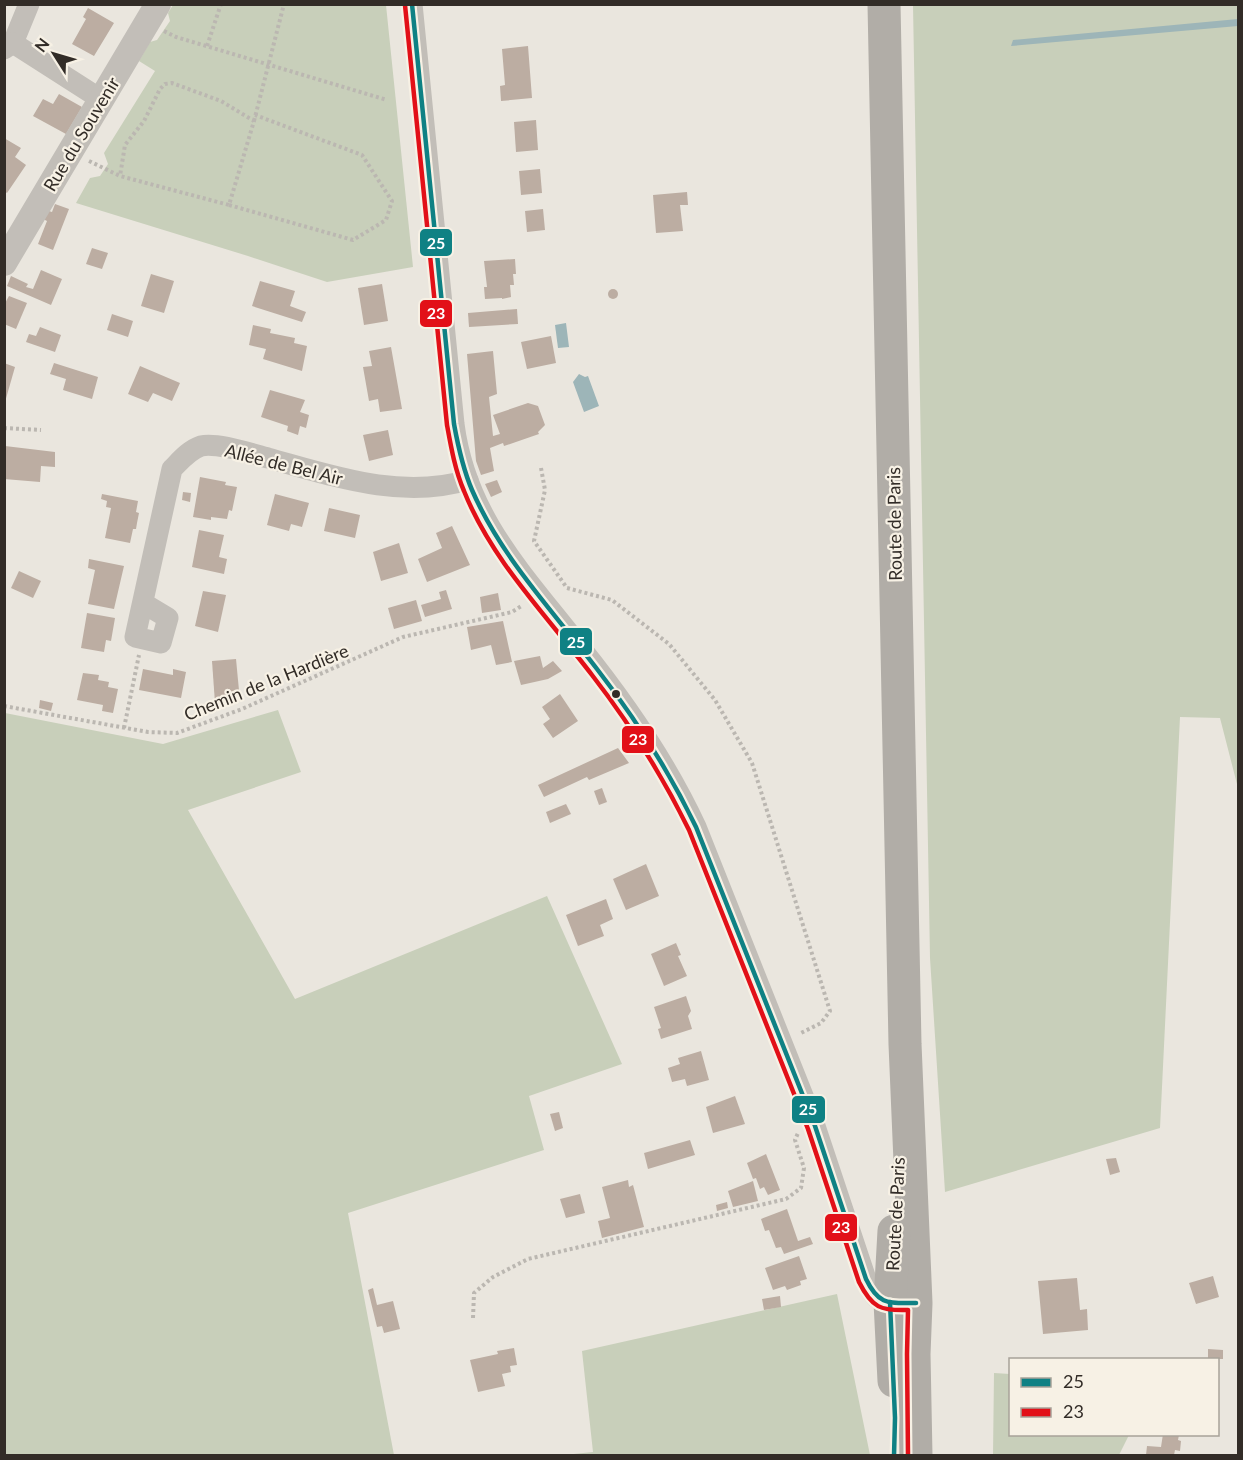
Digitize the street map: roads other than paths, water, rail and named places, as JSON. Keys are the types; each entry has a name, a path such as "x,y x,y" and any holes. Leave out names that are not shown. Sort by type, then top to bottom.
{"main road":[{"name":"Route de Paris","path":"884,4 905,1044 903,1303 894,1455"},
{"name":"Route de Paris","path":"903,1303 914,1354 916,1455"}],"street":[{"path":"29,4 9,46 102,100"},
{"name":"Rue du Souvenir","path":"4,263 159,4"},
{"path":"412,4 454,424 458,451 468,480 483,516 513,564 603,676 660,758 679,790 696,827 815,1126 866,1279 873,1294 882,1302 903,1303"},
{"name":"Allée de Bel Air","path":"142,639 135,637 172,469 185,455 201,446 228,447 361,483 405,487 468,480"}],"water":[{"path":"1238,19 1238,26 1011,46 1013,40"},
{"path":"566,323 569,347 558,348 555,325"},
{"path":"579,374 588,376 599,406 584,412 573,382"}]}
